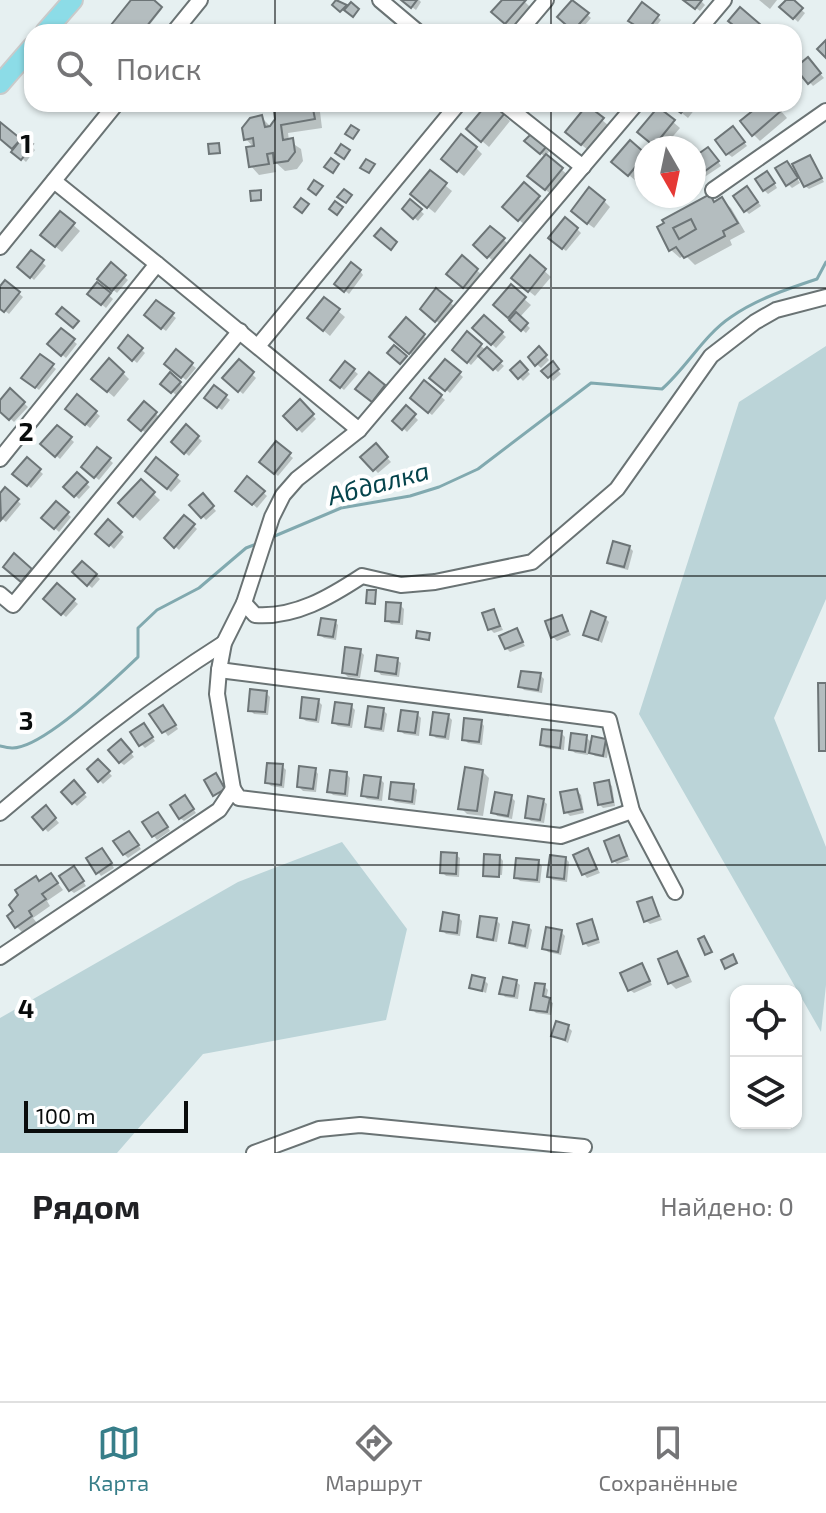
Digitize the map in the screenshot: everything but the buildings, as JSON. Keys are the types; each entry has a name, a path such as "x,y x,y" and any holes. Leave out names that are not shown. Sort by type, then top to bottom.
{"main road":[{"path":"52,24 73,0"},
{"path":"0,84 24,56"}],"street":[{"path":"180,24 200,0"},
{"path":"380,0 408,24"},
{"path":"526,24 546,0"},
{"path":"704,24 724,0"},
{"path":"713,190 826,111"},
{"path":"0,247 110,112"},
{"path":"258,346 451,112"},
{"path":"514,112 583,167"},
{"path":"629,112 359,430 297,479 283,495 272,517 244,603 224,643 217,694 233,789 239,798 561,836 632,811"},
{"path":"54,181 359,430"},
{"path":"0,459 157,264"},
{"path":"244,603 255,615 272,616 322,601 362,576 401,585 532,562 617,489 711,356 776,310 826,297"},
{"path":"0,594 13,605 240,331"},
{"path":"0,813 101,728 224,643"},
{"path":"219,670 609,720 632,811 675,892"},
{"path":"0,957 219,810 233,789"},
{"path":"254,1153 319,1129 360,1125 584,1147"}],"shaded area":[{"path":"826,346 826,599 774,718 826,847 826,985 821,1032 802,999 802,985 794,985 639,714 739,402"},
{"path":"342,842 407,929 386,1020 203,1054 117,1153 0,1153 0,1018 238,882"}],"waterway":[{"name":"Абдалка","path":"270,538 341,508 410,496 478,469 591,383 662,389 721,324 762,300 817,279 826,262"},
{"name":"Абдалка","path":"0,746 12,748 25,745 78,711 138,657 138,628 157,610 199,588 246,548 259,543"}]}
